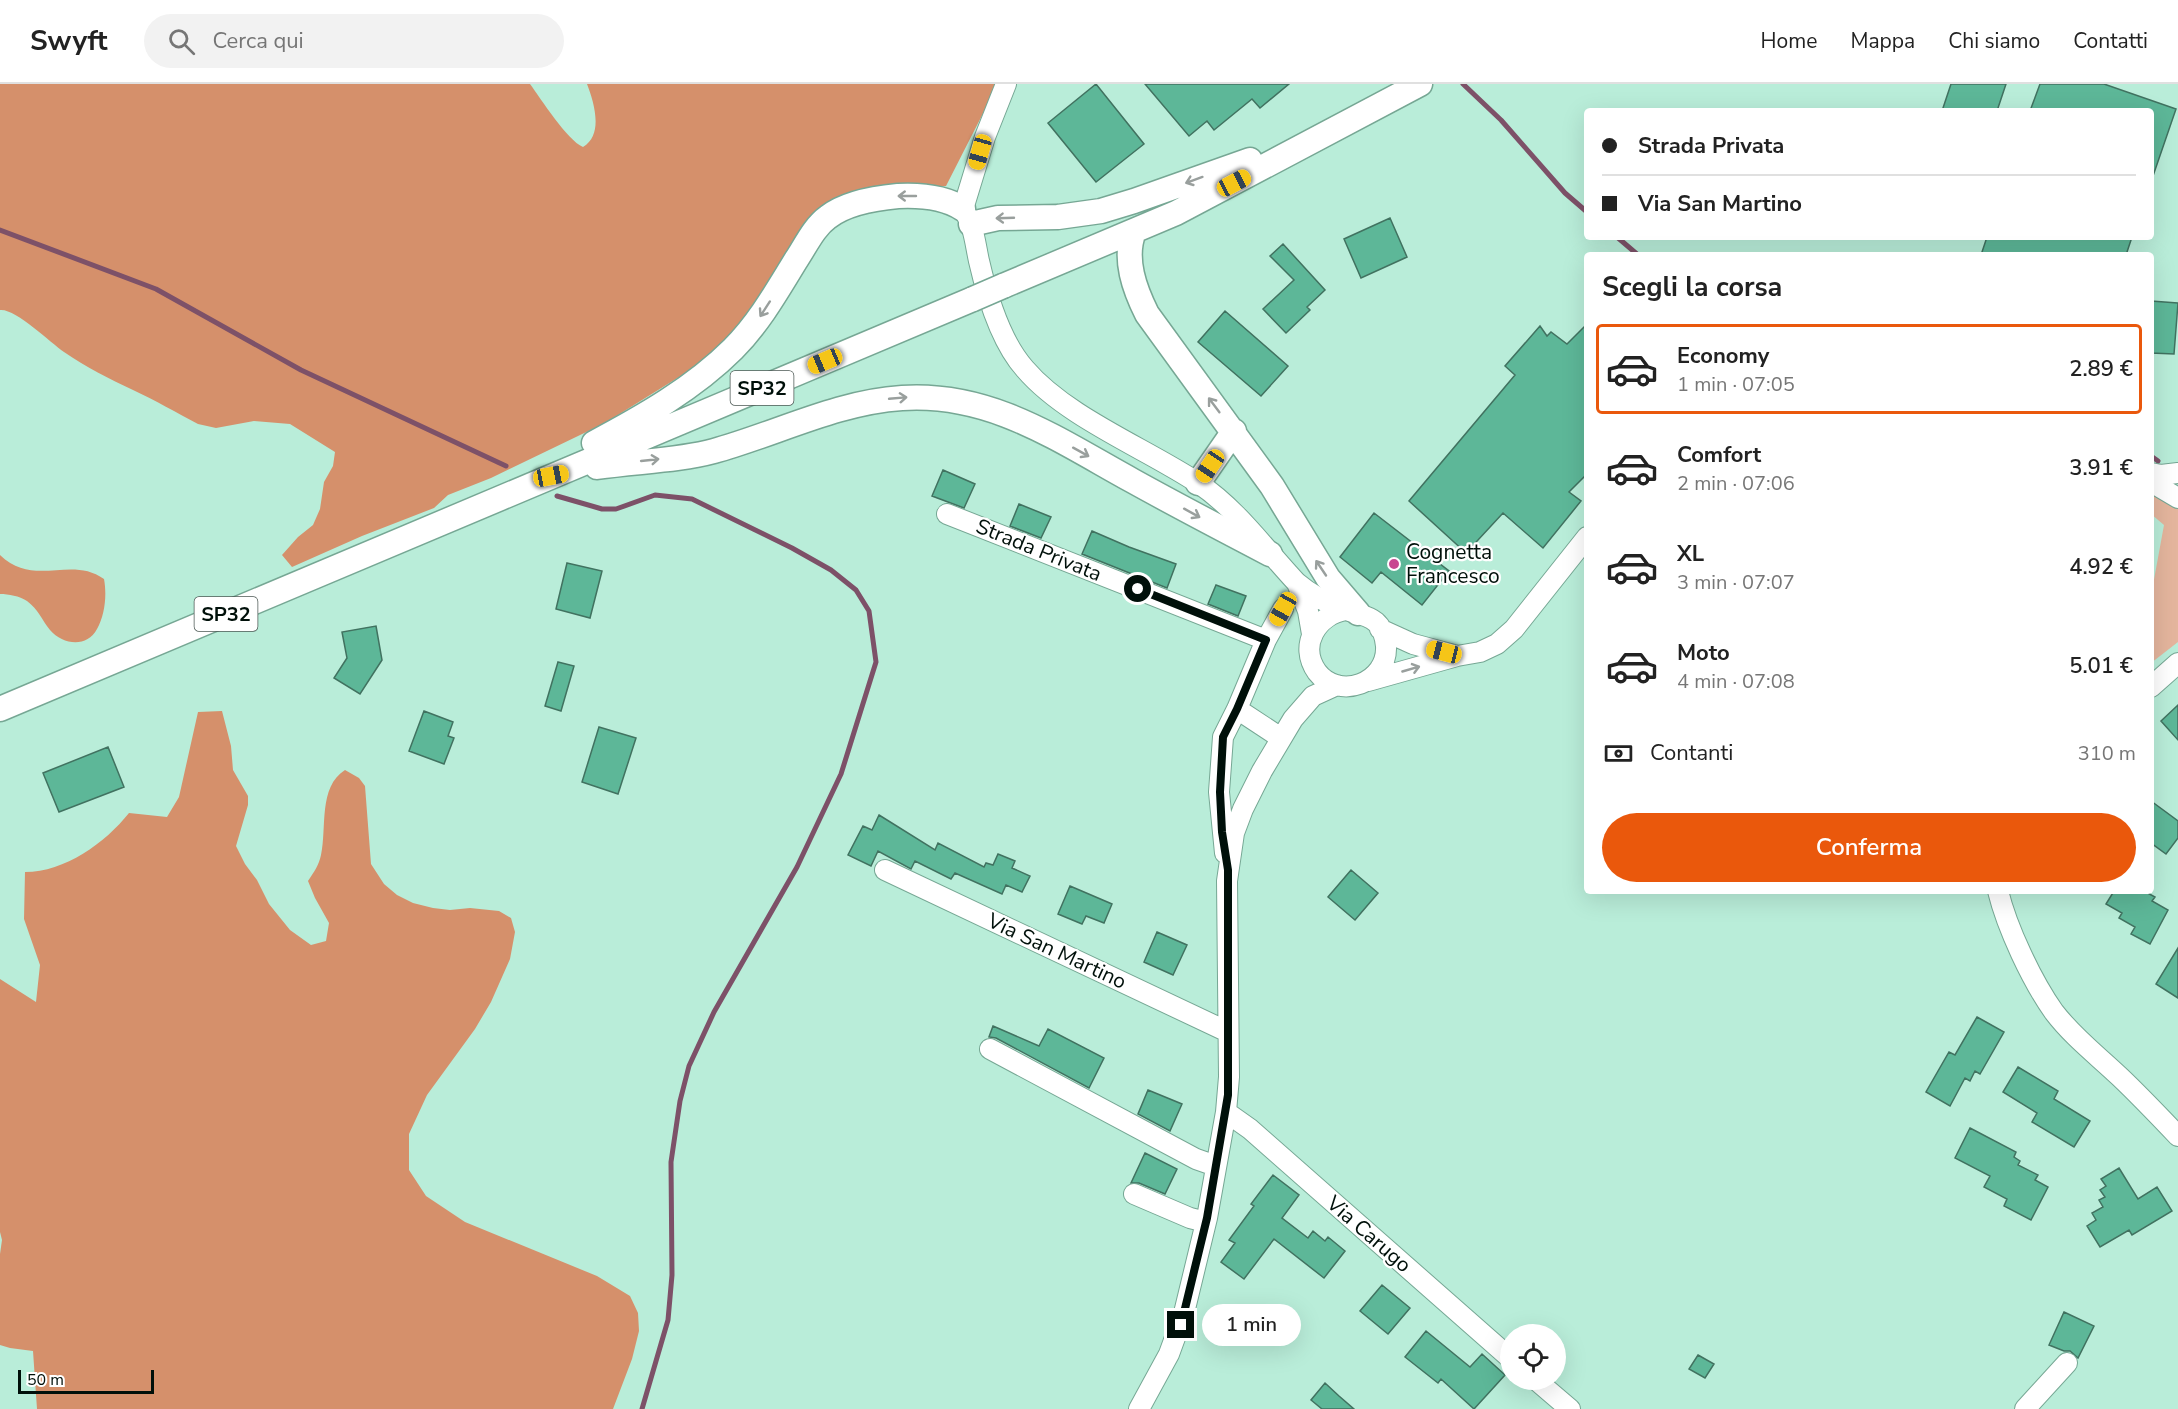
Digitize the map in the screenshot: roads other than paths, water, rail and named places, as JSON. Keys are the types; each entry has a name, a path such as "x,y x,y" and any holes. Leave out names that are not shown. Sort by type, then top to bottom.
{"main road":[{"path":"452,518 456,508 465,500 562,459 611,434 661,405 714,367 756,323 816,230 836,212 857,204 904,196 942,200 955,204 967,217 1069,217 1126,204 1245,162 1412,89"},
{"name":"SP32","path":"0,710 1176,213 1412,89"},
{"path":"1134,231 1130,247 1131,270 1134,285 1143,306 1162,336 1234,431 1278,495 1328,578 1352,611"},
{"path":"551,476 627,462 704,453 879,400 911,397 955,400 987,407 1034,427 1270,554"},
{"path":"1198,483 1234,431"}],"street":[{"path":"1006,84 984,137 967,217 982,273 1011,350 1032,377 1064,403 1198,483 1237,515 1297,583 1318,598 1372,619 1380,629 1386,645 1384,659 1375,675 1366,682"},
{"path":"2154,474 2178,475 2176,483 2178,493"},
{"path":"2154,484 2178,498"},
{"name":"Strada Privata","path":"947,514 1266,640"},
{"path":"1297,583 1308,611 1312,634 1309,651 1312,661 1321,676 1337,685 1354,686 1457,656 1480,652 1497,644 1514,629 1584,541"},
{"path":"1139,1409 1169,1354 1181,1325 1206,1222 1226,1112 1229,1086 1228,870 1222,832 1220,792 1223,737 1266,640 1283,609"},
{"path":"1312,634 1327,616 1352,611"},
{"path":"1380,629 1413,644 1457,656"},
{"path":"1303,707 1309,687 1312,661"},
{"path":"2154,684 2178,663"},
{"path":"1228,870 1234,833 1243,808 1281,738 1303,707 1318,693 1337,685"},
{"path":"1237,709 1281,738"},
{"name":"Via San Martino","path":"885,870 1228,1032"},
{"path":"1999,894 2015,938 2054,1011 2070,1030 2178,1136"},
{"path":"990,1049 1196,1159 1216,1166"},
{"name":"Via Carugo","path":"1226,1112 1250,1129 1500,1349"},
{"path":"1134,1194 1190,1218 1206,1222"},
{"path":"2025,1409 2067,1363"},
{"path":"1548,1390 1570,1409"}],"waterway":[{"path":"1463,84 1501,120 1565,193 1584,209"},
{"path":"0,230 156,289 301,370 506,466"},
{"path":"1620,240 1634,252"},
{"path":"2154,458 2158,461"},
{"path":"557,496 602,509 616,509 655,495 692,499 792,548 831,570 856,590 869,611 876,662 841,774 797,867 714,1012 689,1066 680,1101 671,1162 672,1275 668,1320 642,1409"}],"place":[{"name":"Cognetta Francesco","path":"1394,564"}]}
